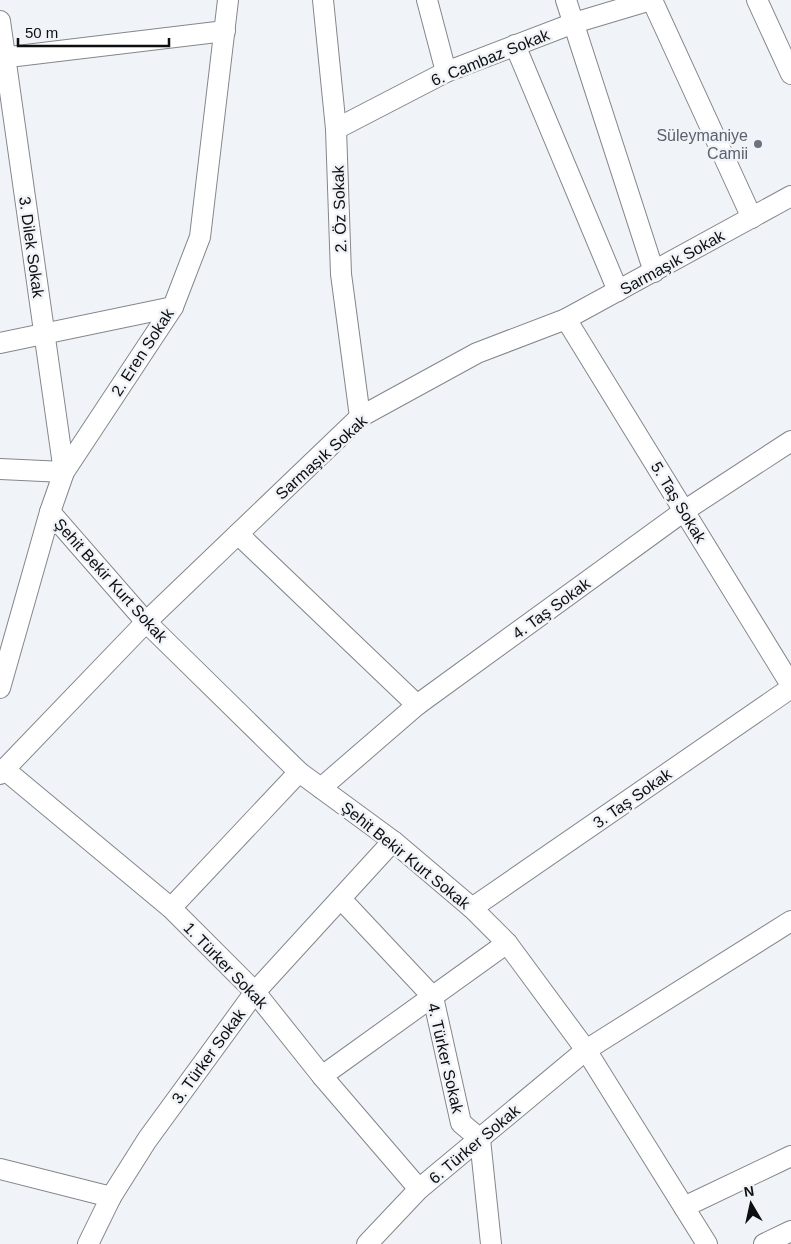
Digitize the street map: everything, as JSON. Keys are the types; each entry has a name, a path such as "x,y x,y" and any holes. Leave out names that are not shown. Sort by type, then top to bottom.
{"street":[{"name":"2. Eren Sokak","path":"0,688 50,512 64,472 173,307 200,237 228,0"},
{"name":"2. Öz Sokak","path":"323,0 336,129 341,274 360,417"},
{"path":"427,0 446,72"},
{"path":"566,0 654,272"},
{"path":"651,0 752,218"},
{"name":"6. Cambaz Sokak","path":"336,129 446,72 574,23 651,0"},
{"path":"757,0 791,74"},
{"name":"3. Dilek Sokak","path":"0,21 3,58 64,472"},
{"path":"3,58 225,31"},
{"path":"515,45 618,291"},
{"name":"Sarmaşık Sokak","path":"2,771 146,622 360,417 477,353 566,319 791,196"},
{"path":"0,342 173,307"},
{"name":"5. Taş Sokak","path":"566,319 791,687"},
{"name":"4. Taş Sokak","path":"321,788 418,705 684,511 791,441"},
{"path":"0,469 64,472"},
{"name":"Şehit Bekir Kurt Sokak","path":"50,512 146,622 299,772 393,841 472,908 507,943 586,1050 707,1244"},
{"path":"238,534 418,705"},
{"name":"3. Taş Sokak","path":"472,908 791,687"},
{"name":"1. Türker Sokak","path":"2,771 171,908 255,992 322,1076 419,1189"},
{"path":"171,908 299,772"},
{"name":"3. Türker Sokak","path":"88,1244 111,1197 147,1140 255,992 393,841"},
{"name":"4. Türker Sokak","path":"341,898 433,997 461,1123 480,1139"},
{"name":"6. Türker Sokak","path":"366,1244 419,1189 586,1050 788,929"},
{"path":"322,1076 507,943"},
{"path":"480,1139 491,1244"},
{"path":"684,1207 791,1156"},
{"path":"0,1169 111,1197"},
{"path":"764,1244 791,1231"}],"place":[{"name":"Süleymaniye Camii","path":"758,144"}]}
